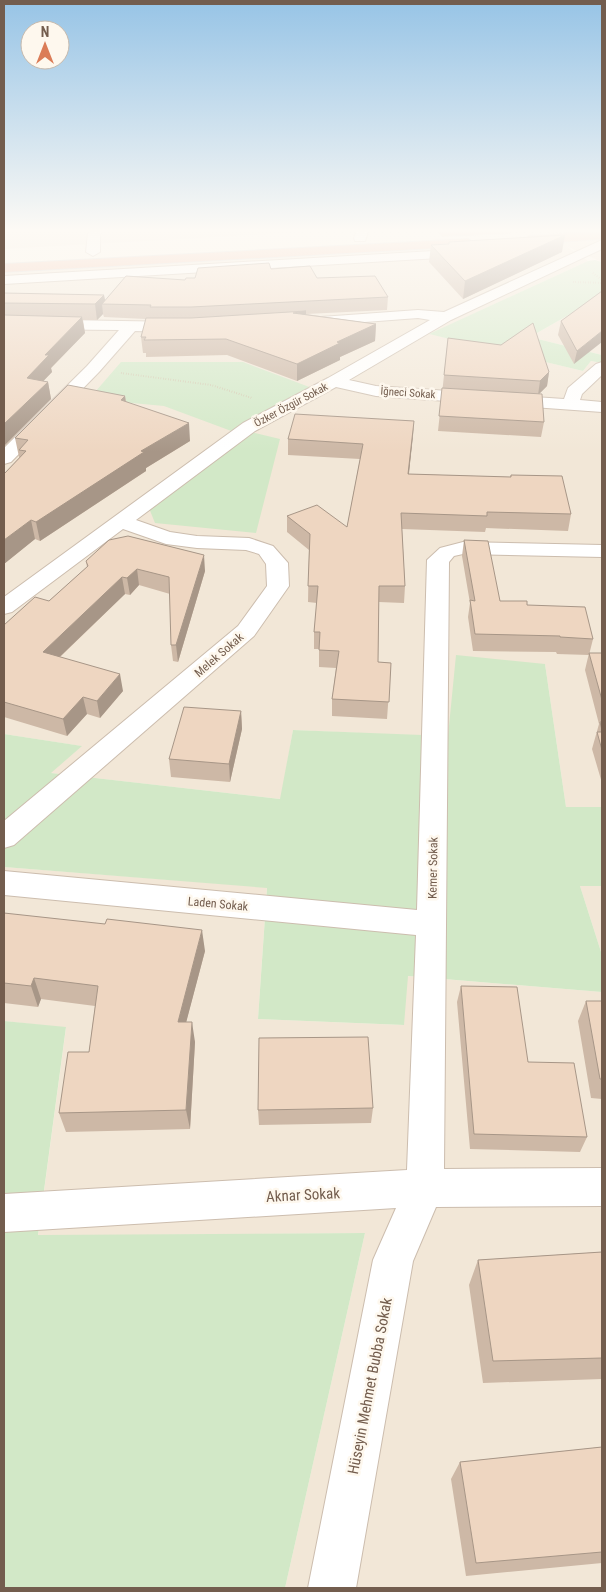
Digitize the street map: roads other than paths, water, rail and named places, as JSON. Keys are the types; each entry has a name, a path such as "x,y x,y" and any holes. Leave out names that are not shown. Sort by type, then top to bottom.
{"street":[{"name":"Özker Özgür Sokak","path":"4,607 249,427 334,382 446,317 474,303"},
{"path":"279,323 418,314 446,317"},
{"path":"4,324 129,328 192,327"},
{"path":"4,458 93,369 129,328"},
{"path":"571,404 574,392 602,367"},
{"name":"İğneci Sokak","path":"334,382 376,391 602,407"},
{"name":"Melek Sokak","path":"4,837 246,631 278,586 277,563 266,550 249,544 166,538 120,521"},
{"name":"Kemer Sokak","path":"425,1188 432,924 438,560 446,552 463,548 602,551"},
{"name":"Laden Sokak","path":"4,883 432,924"},
{"name":"Aknar Sokak","path":"4,1213 425,1188 602,1188"},
{"name":"Hüseyin Mehmet Bubba Sokak","path":"332,1588 393,1260 425,1188"}]}
